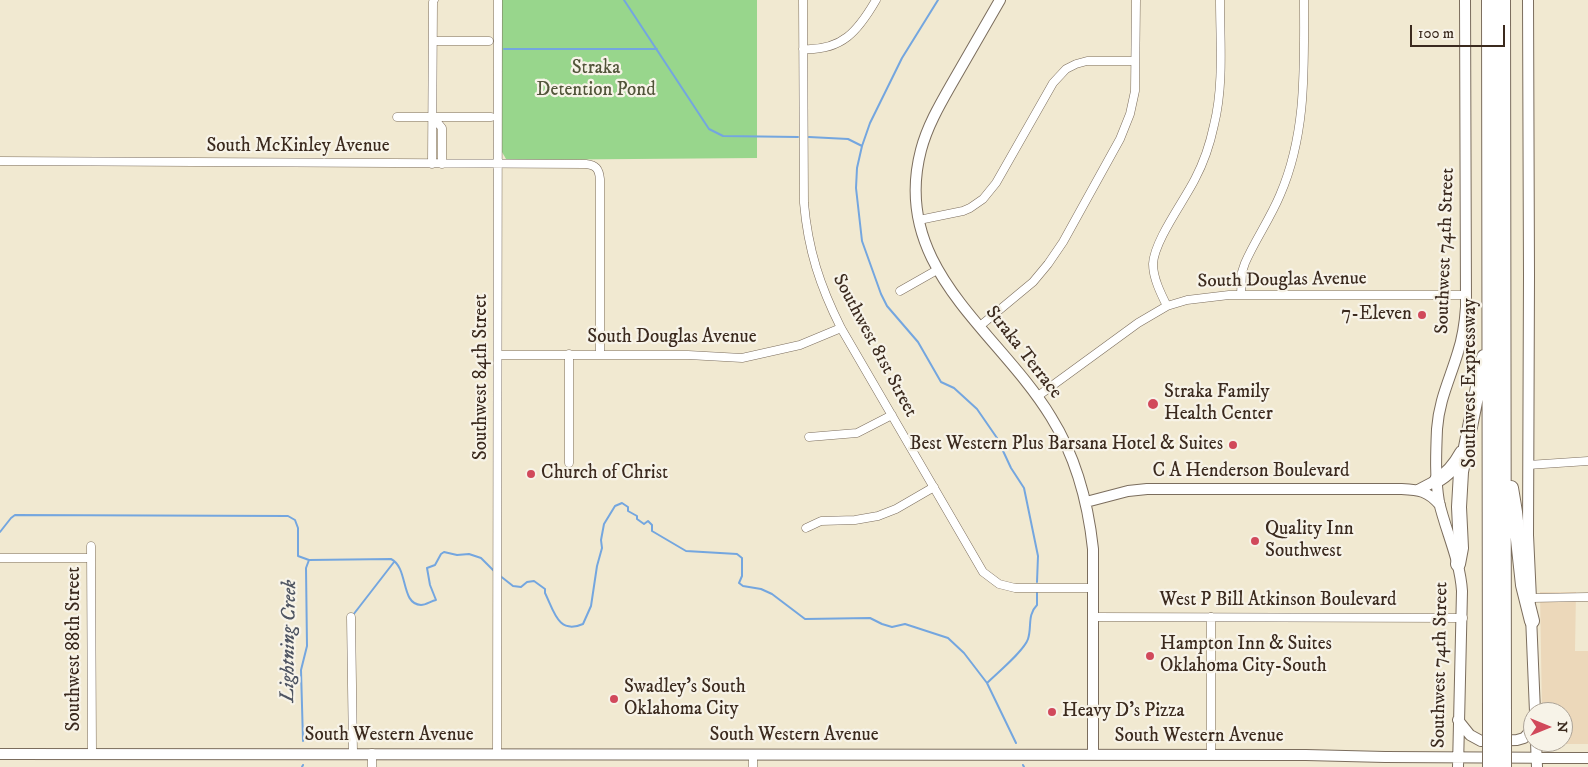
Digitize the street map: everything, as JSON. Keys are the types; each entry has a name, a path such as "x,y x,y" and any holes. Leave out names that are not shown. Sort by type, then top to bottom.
{"highway":[{"name":"Southwest Expressway","path":"1489,0 1490,767"},
{"name":"Southwest Expressway","path":"1503,0 1504,767"},
{"path":"1458,564 1461,548 1460,491 1465,448 1490,330"},
{"path":"1437,480 1455,466 1465,448"},
{"path":"1504,453 1515,512 1523,585 1532,621"}],"main road":[{"name":"Straka Terrace","path":"1000,0 934,116 925,136 919,158 916,198 919,220 926,245 937,270 953,293 1038,396 1056,424 1078,474 1086,502 1093,549 1093,754"},
{"name":"Southwest 74th Street","path":"1458,762 1462,591 1458,564 1440,505 1437,480 1437,431 1446,385 1461,342 1465,318 1466,0"},
{"path":"1528,0 1528,535 1535,702"},
{"name":"C A Henderson Boulevard","path":"1086,502 1128,491 1147,489 1418,490 1437,480"},
{"path":"1418,490 1431,495 1440,505"},
{"path":"1458,720 1470,735 1481,741 1523,738"},
{"name":"South Western Avenue","path":"0,754 1093,754 1211,755 1458,762 1537,762 1588,758"}],"street":[{"path":"432,164 434,0"},
{"name":"Southwest 84th Street","path":"497,754 498,0"},
{"name":"Southwest 81st Street","path":"803,0 803,183 806,229 817,275 829,304 841,328 983,572 992,580 1007,587 1093,588"},
{"path":"803,49 834,45 847,38 864,21 876,0"},
{"path":"980,326 1033,282 1056,253 1126,126 1135,91 1136,0"},
{"path":"1168,306 1154,275 1154,258 1158,244 1195,178 1208,149 1220,84 1220,0"},
{"path":"1241,295 1244,263 1280,195 1296,144 1304,91 1304,0"},
{"path":"432,41 489,41"},
{"path":"919,220 963,211 983,199 996,183 1053,83 1066,69 1087,61 1136,61"},
{"path":"397,117 491,117"},
{"path":"433,117 442,128 442,164"},
{"name":"South McKinley Avenue","path":"0,161 586,164 596,167 600,178 600,354"},
{"path":"900,292 937,270"},
{"name":"South Douglas Avenue","path":"1038,396 1138,323 1168,306 1199,298 1218,295 1466,295"},
{"name":"South Douglas Avenue","path":"498,354 748,357 800,345 841,328"},
{"path":"570,354 570,463"},
{"path":"809,437 857,433 892,415"},
{"path":"1528,465 1588,461"},
{"path":"806,528 821,521 855,520 878,516 896,509 934,487"},
{"name":"Southwest 88th Street","path":"91,546 92,753"},
{"path":"0,558 91,558"},
{"path":"1531,598 1588,597"},
{"name":"West P Bill Atkinson Boulevard","path":"1093,616 1462,618"},
{"path":"351,617 353,753"},
{"path":"1211,617 1211,755"},
{"path":"372,753 372,767"},
{"path":"753,754 753,767"}],"shaded area":[{"path":"1540,592 1576,592 1575,651 1588,651 1588,744 1573,744 1573,702 1542,702"}],"green space":[{"name":"Straka Detention Pond","path":"501,0 757,0 757,158 506,159 502,152"}],"waterway":[{"path":"624,0 709,129 723,136 798,137"},
{"path":"938,0 902,58 870,123 862,146 857,168 856,188 862,241 887,306 918,342 941,382 954,388 977,409 997,438 1011,468 1024,488 1038,556 1037,582"},
{"path":"504,49 657,49"},
{"path":"809,137 848,139 862,146"},
{"name":"Lightning Creek","path":"499,575 513,586 521,587 527,582 534,581 545,589 554,614 562,624 575,627 583,624 591,606 597,566 602,548 601,540 604,524 615,506 622,503 628,507 628,511 637,516 637,519 644,524 648,521 652,525 652,531 686,551 737,554 742,558 742,576 739,583 743,586 761,589 772,594 805,619 870,618 892,627 905,624 948,638 964,653 987,683 1016,743"},
{"path":"0,532 15,515 288,516 295,520 298,528 298,556 309,560 391,559 400,570 410,599 414,603 421,605 436,600 430,585 427,568 435,565 444,552 457,555 469,554 481,558 495,572"},
{"name":"Lightning Creek","path":"303,741 301,670 307,646 306,568 309,560"},
{"path":"353,615 394,562"},
{"path":"987,683 1026,644 1032,613 1037,605 1037,593"}],"place":[{"name":"7-Eleven","path":"1422,315"},
{"name":"Straka Family Health Center","path":"1153,404"},
{"name":"Best Western Plus Barsana Hotel & Suites","path":"1233,445"},
{"name":"Church of Christ","path":"531,474"},
{"name":"Quality Inn Southwest","path":"1255,541"},
{"name":"Hampton Inn & Suites Oklahoma City-South","path":"1150,656"},
{"name":"Swadley’s South Oklahoma City","path":"614,699"},
{"name":"Heavy D's Pizza","path":"1052,712"}]}
